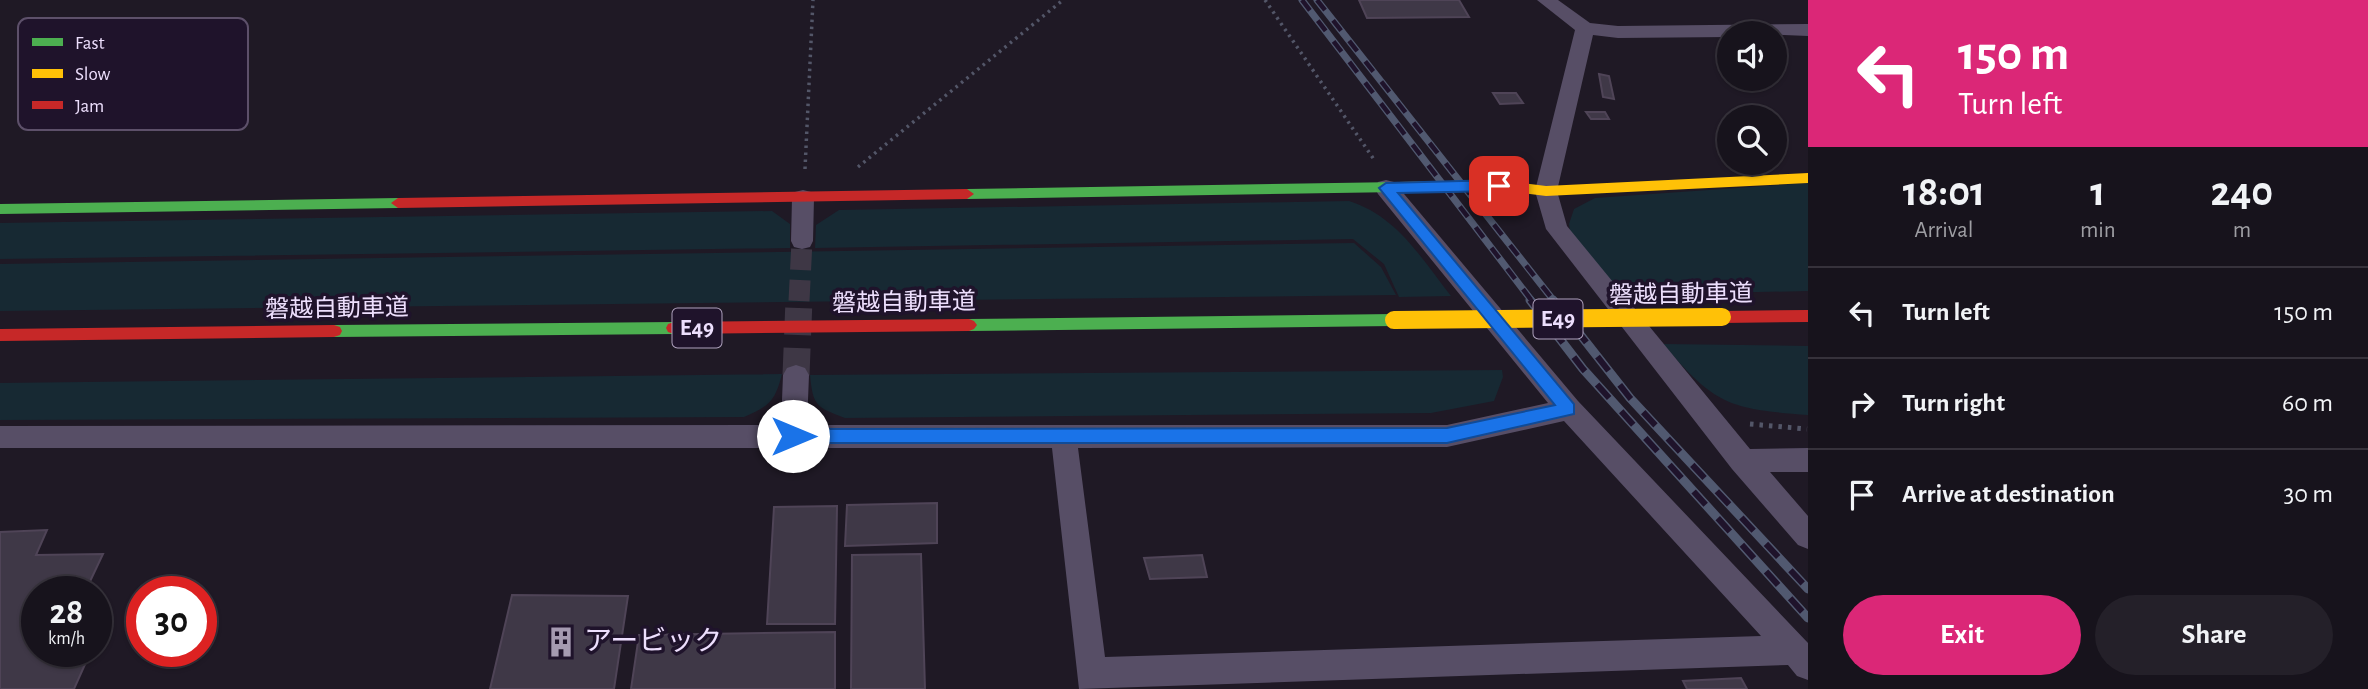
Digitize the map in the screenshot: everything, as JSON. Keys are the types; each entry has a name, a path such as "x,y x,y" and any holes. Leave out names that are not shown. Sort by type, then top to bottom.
{"main road":[{"path":"0,209 1499,186 1546,191 1808,178"},
{"name":"磐越自動車道","path":"0,335 1808,316"}],"street":[{"path":"1546,0 1585,29 1618,32 1808,30"},
{"path":"1585,29 1546,191 1557,229 1741,461 1808,536"},
{"path":"1386,188 1569,409 1801,658"},
{"path":"802,241 803,198"},
{"path":"793,436 796,375"},
{"path":"0,437 1447,436 1569,409"},
{"path":"1064,438 1093,681 1332,678 1801,658"},
{"path":"1741,461 1808,460"}],"path":[{"path":"803,198 813,0"},
{"path":"832,196 846,177 1063,0"},
{"path":"1265,0 1375,160 1386,188"},
{"path":"1708,420 1808,429"}],"shaded area":[{"path":"1808,183 1808,291 1621,295 1571,238 1569,224 1574,209 1595,198"},
{"path":"1349,201 1381,217 1407,240 1451,296 1399,297 1384,264 1353,239 815,248 816,225 839,210"},
{"path":"772,211 790,224 790,248 0,259 0,223"},
{"path":"1354,243 1381,267 1396,295 0,311 0,264"},
{"path":"1663,344 1808,346 1808,415 1759,410 1725,400 1696,380"},
{"path":"1502,370 1503,377 1494,401 1431,413 845,418 818,404 810,375"},
{"path":"782,374 777,391 770,402 744,417 0,420 0,383"}],"building":[{"path":"1359,0 1459,0 1469,17 1367,18"},
{"path":"1599,74 1609,76 1614,99 1603,97"},
{"path":"1493,93 1516,93 1523,103 1500,104"},
{"path":"1586,112 1605,112 1609,119 1591,119"},
{"path":"937,503 937,543 845,546 847,505"},
{"path":"837,506 835,624 767,624 774,507"},
{"path":"47,530 36,555 103,554 93,576 21,576 21,667 84,667 74,689 0,689 0,532"},
{"path":"921,554 925,689 851,689 852,555"},
{"path":"1202,555 1207,577 1150,579 1144,558"},
{"name":"アービック","path":"512,595 628,596 614,689 490,689"},
{"path":"835,632 835,689 631,689 639,635"},
{"path":"1741,678 1747,689 1687,689 1683,681"}],"tunnel":[{"path":"799,301 802,241"},
{"path":"796,375 799,300"}],"railway":[{"path":"1302,0 1532,301"},
{"path":"1317,0 1554,301"},
{"path":"1530,300 1583,369 1808,618"},
{"path":"1553,300 1630,398 1808,589"}],"traffic: fast":[{"path":"967,194 1399,187"},
{"path":"0,209 398,203"},
{"path":"969,325 1394,320"},
{"path":"334,331 674,328"}],"traffic: slow":[{"path":"1399,187 1499,185 1546,191 1808,178"},
{"path":"1394,320 1722,317"}],"traffic: jam":[{"path":"398,203 967,194"},
{"path":"1722,317 1808,316"},
{"path":"674,328 969,325"},
{"path":"0,335 334,331"}],"place":[{"name":"アービック","path":"561,642"}],"route":[{"path":"793,436 1447,436 1569,409 1386,188 1499,186"}]}
